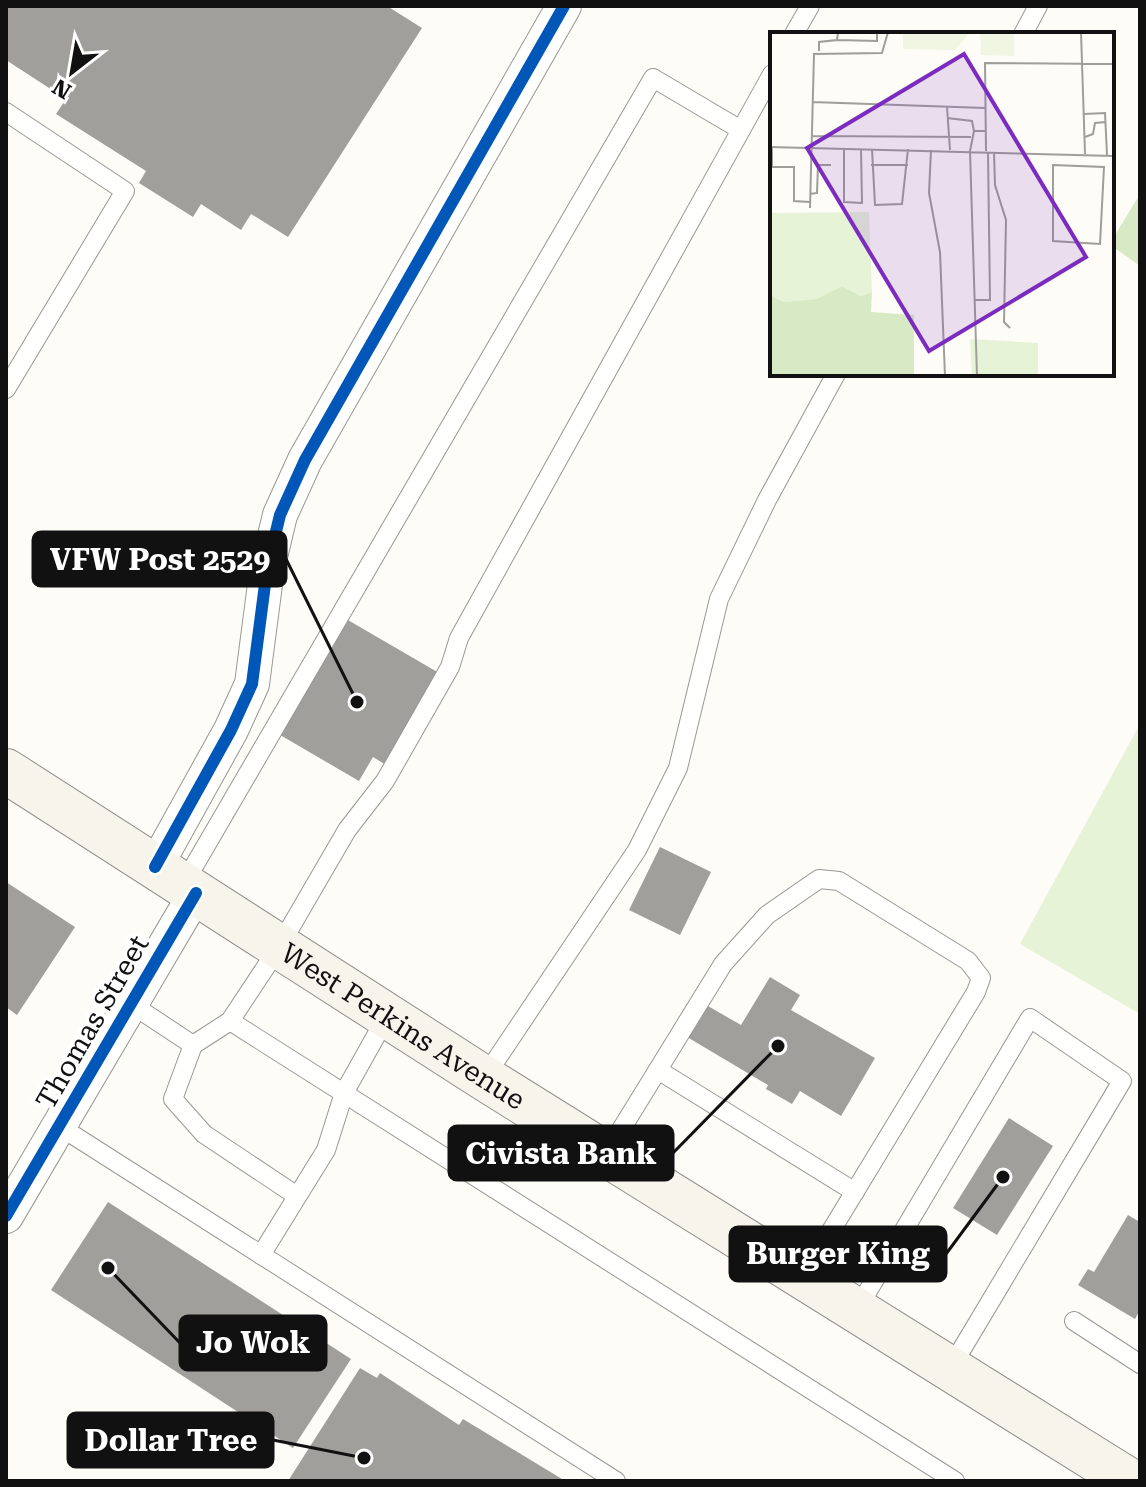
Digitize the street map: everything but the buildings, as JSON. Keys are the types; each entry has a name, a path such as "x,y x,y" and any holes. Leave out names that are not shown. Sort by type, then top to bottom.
{"main road":[{"name":"West Perkins Avenue","path":"6,771 484,1078 1128,1481"}],"street":[{"name":"Thomas Street","path":"6,1216 131,1004 231,730 252,684 267,569 280,515 305,460 564,6"},
{"path":"1128,1481 1140,1461"}],"lane":[{"path":"795,32 810,6"},
{"path":"1024,32 1038,6"},
{"path":"178,881 653,78 741,130"},
{"path":"297,1196 204,1134 173,1099 193,1045 230,1021 279,947 347,830 385,781 450,667 459,638 770,78"},
{"path":"6,112 125,191 6,389"},
{"path":"484,1078 637,850 672,782 719,599 767,500 835,376"},
{"path":"606,1154 723,964 767,915 819,879 839,881 968,961 981,978 976,992 803,1277"},
{"path":"131,1004 193,1045"},
{"path":"261,1255 326,1150 344,1093 387,1016"},
{"path":"856,1311 1030,1018 1122,1081 950,1369"},
{"path":"230,1021 955,1481"},
{"path":"658,1070 855,1192"},
{"path":"59,1126 616,1481"},
{"path":"1074,1321 1140,1364"}],"green space":[{"path":"1140,194 1140,266 1114,247 1114,237"},
{"path":"1140,724 1140,1014 1020,944"}],"cycle path":[{"path":"155,867 231,730 252,684 267,569 280,515 305,460 564,6"},
{"path":"6,1216 196,893"}],"place":[{"name":"VFW Post 2529","path":"357,702"},
{"name":"Civista Bank","path":"778,1046"},
{"name":"Burger King","path":"1003,1177"},
{"name":"Jo Wok","path":"108,1268"},
{"name":"Dollar Tree","path":"364,1458"}]}
